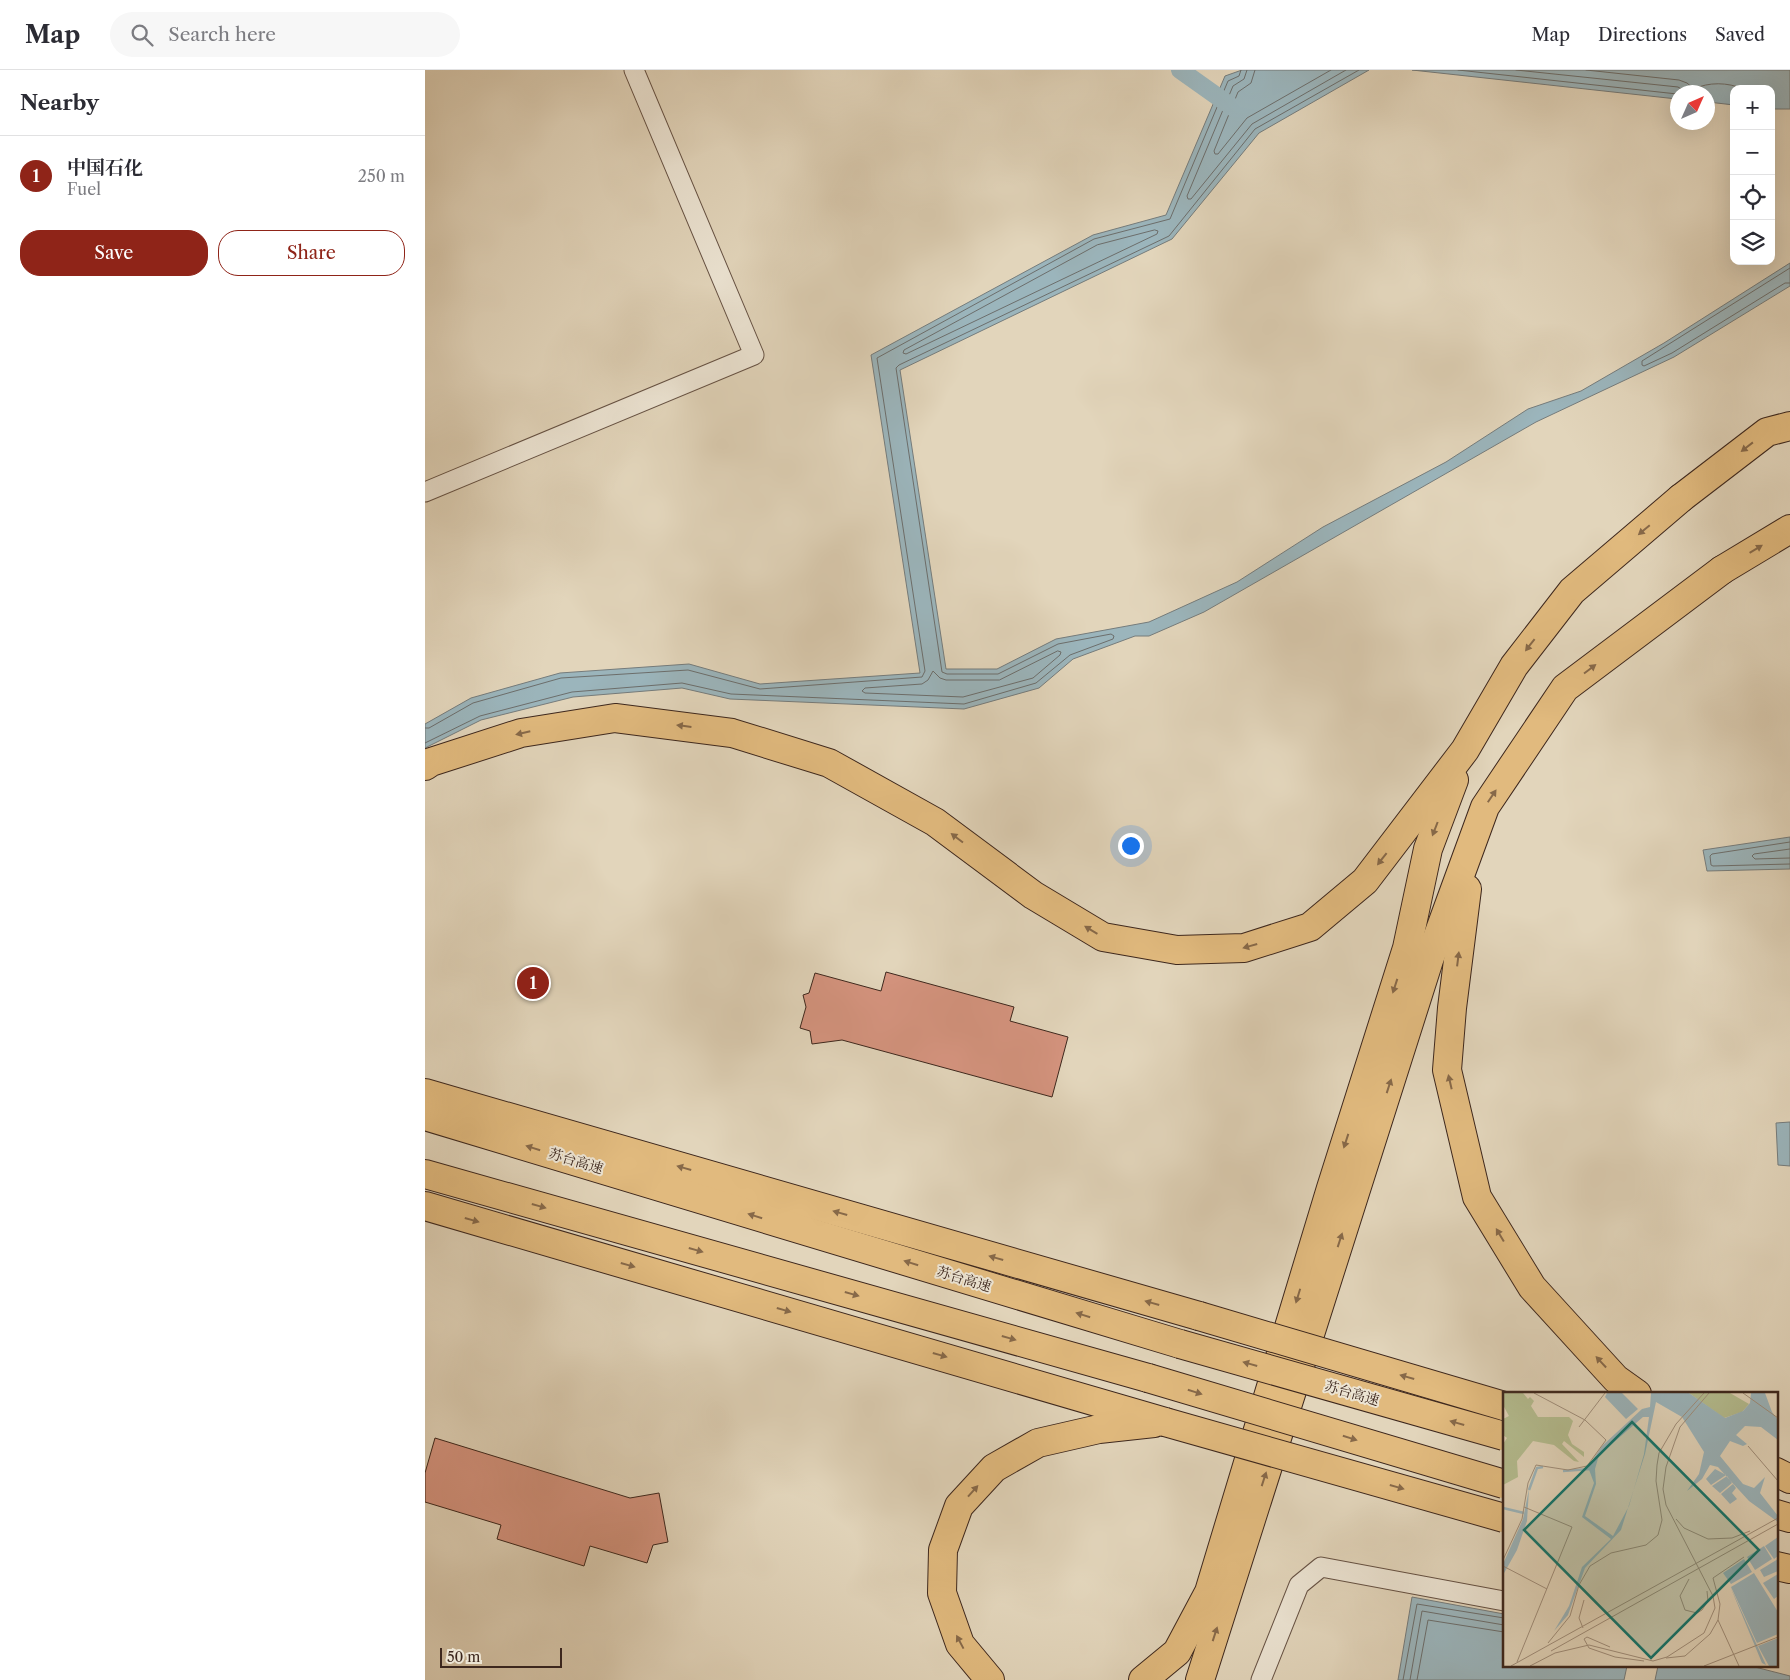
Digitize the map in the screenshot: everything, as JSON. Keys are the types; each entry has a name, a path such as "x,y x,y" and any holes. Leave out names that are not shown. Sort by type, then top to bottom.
{"main road":[{"path":"425,766 431,762 521,733 615,718 732,732 829,763 927,817 1033,895 1103,937 1177,950 1244,948 1311,927 1365,881 1465,750 1514,666 1572,591 1681,498 1767,432 1790,426"},
{"path":"1201,1680 1426,969 1485,807 1565,688 1722,570 1790,529"},
{"path":"1143,1680 1177,1652 1209,1592 1331,1188 1407,948 1428,849 1465,750"},
{"path":"1473,841 1452,1008 1447,1070 1477,1197 1532,1287 1616,1379 1634,1392"},
{"path":"425,1093 1503,1406"},
{"name":"苏台高速","path":"425,1116 1180,1344 1503,1436"},
{"path":"425,1174 1148,1378 1503,1484"},
{"path":"425,1206 1165,1422 1503,1518"},
{"path":"990,1680 960,1644 942,1593 943,1550 959,1506 993,1468 1038,1443 1099,1429 1165,1422"},
{"path":"1777,1472 1790,1479"},
{"path":"1777,1485 1790,1489"},
{"path":"1777,1514 1790,1518"},
{"path":"1777,1566 1790,1569"},
{"path":"1777,1583 1790,1586"}],"street":[{"path":"425,492 754,356 634,70"},
{"path":"1261,1680 1299,1584 1321,1567 1503,1601"}],"water":[{"path":"1242,70 1369,70 1259,133 1172,239 900,370 946,669 997,669 1056,639 1149,622 1237,582 1323,527 1446,462 1528,409 1581,391 1664,343 1790,263 1790,286 1674,357 1536,422 1204,612 1149,636 1135,636 1073,659 1039,688 964,709 730,699 682,688 573,697 481,720 425,748 425,724 471,698 560,673 689,664 760,684 920,673 871,355 1093,235 1166,215 1225,76"},
{"path":"1412,70 1790,70 1790,109 1775,109 1775,85 1730,85 1730,105 1715,103 1715,85 1670,85 1670,98"},
{"path":"1790,837 1790,869 1707,871 1703,850"},
{"path":"1790,1122 1790,1166 1778,1165 1776,1123"},
{"path":"1412,1597 1503,1614 1503,1668 1627,1668 1624,1680 1398,1680"},
{"path":"1658,1668 1759,1668 1790,1676 1790,1680 1655,1680"}],"building":[{"path":"886,972 1014,1007 1010,1021 1068,1037 1052,1097 842,1040 812,1044 810,1031 800,1028 806,1007 803,995 809,993 815,973 881,991"},
{"path":"435,1438 630,1498 659,1493 668,1542 653,1545 647,1563 590,1546 584,1566 497,1539 501,1525 425,1502 425,1473"}],"waterway":[{"path":"1180,70 1235,109"}],"place":[{"name":"中国石化","path":"533,983"}]}
